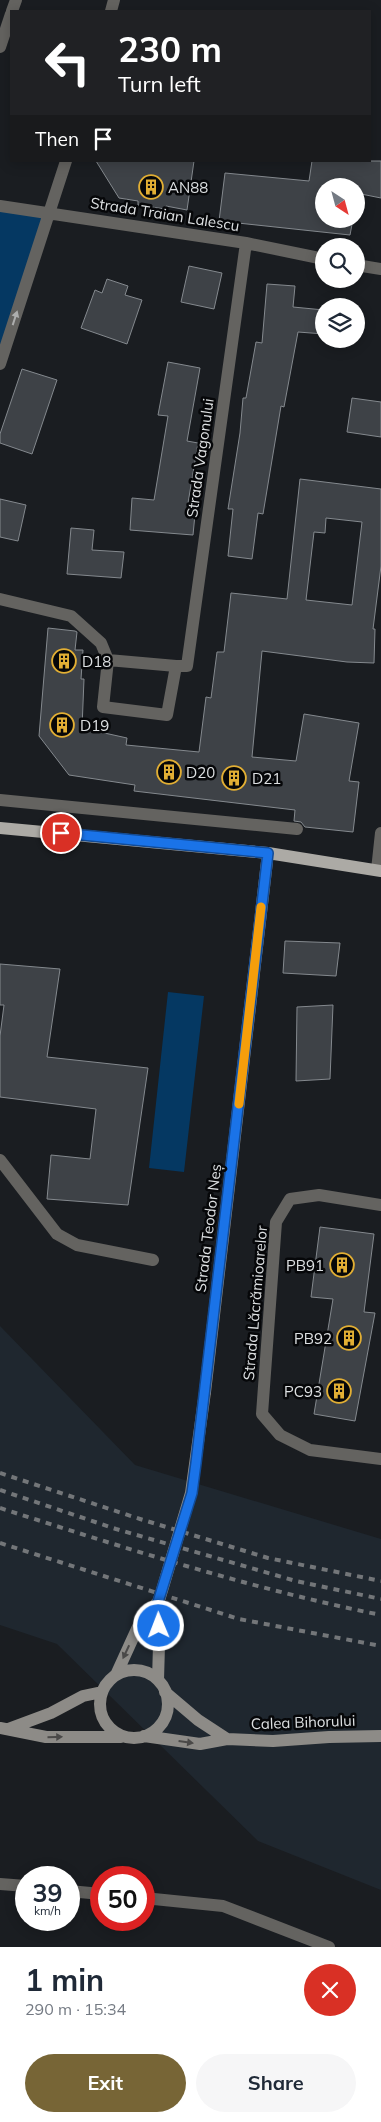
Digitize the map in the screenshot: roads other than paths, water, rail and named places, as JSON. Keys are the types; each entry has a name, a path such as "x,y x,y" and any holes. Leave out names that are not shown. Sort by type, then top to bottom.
{"main road":[{"path":"0,828 268,853 379,870"},
{"name":"Strada Teodor Neș","path":"158,1680 159,1600 192,1493 268,853"},
{"name":"Strada Teodor Neș","path":"116,1675 142,1618 159,1600"},
{"path":"4,1728 46,1737 134,1738 154,1732 164,1718 168,1701 158,1680 138,1670 126,1670 107,1682 99,1703 101,1714 106,1724 113,1732 123,1737"},
{"path":"4,1728 51,1713 83,1696 102,1692"},
{"path":"165,1692 198,1720 227,1739"},
{"name":"Calea Bihorului","path":"144,1736 200,1744 227,1739 273,1741 381,1736"}],"street":[{"path":"0,47 10,19"},
{"path":"0,364 66,162"},
{"name":"Strada Traian Lalescu","path":"0,206 246,243 315,257"},
{"name":"Strada Vagonului","path":"176,666 187,666 246,243"},
{"path":"365,266 381,269"},
{"path":"0,599 71,616 101,643 108,660 103,707 167,715 176,666 108,660"},
{"path":"0,800 296,829"},
{"path":"379,870 381,833"},
{"path":"0,1160 56,1234 78,1245 153,1260"},
{"name":"Strada Lăcrămioarelor","path":"381,1205 319,1195 290,1199 276,1222 262,1414 280,1436 310,1450 381,1459"},
{"path":"0,1884 15,1885"},
{"path":"155,1899 223,1906 329,1947"}],"railway":[{"path":"0,1473 140,1519 268,1558 381,1581"},
{"path":"0,1490 116,1529 296,1581 381,1599"},
{"path":"0,1508 141,1553 237,1580 333,1605 381,1615"},
{"path":"0,1543 239,1619 381,1646"}],"place":[{"name":"AN88","path":"151,187"},
{"name":"D18","path":"64,661"},
{"name":"D19","path":"62,725"},
{"name":"D20","path":"169,772"},
{"name":"D21","path":"234,778"},
{"name":"PB91","path":"342,1265"},
{"name":"PB92","path":"349,1338"},
{"name":"PC93","path":"339,1391"}]}
